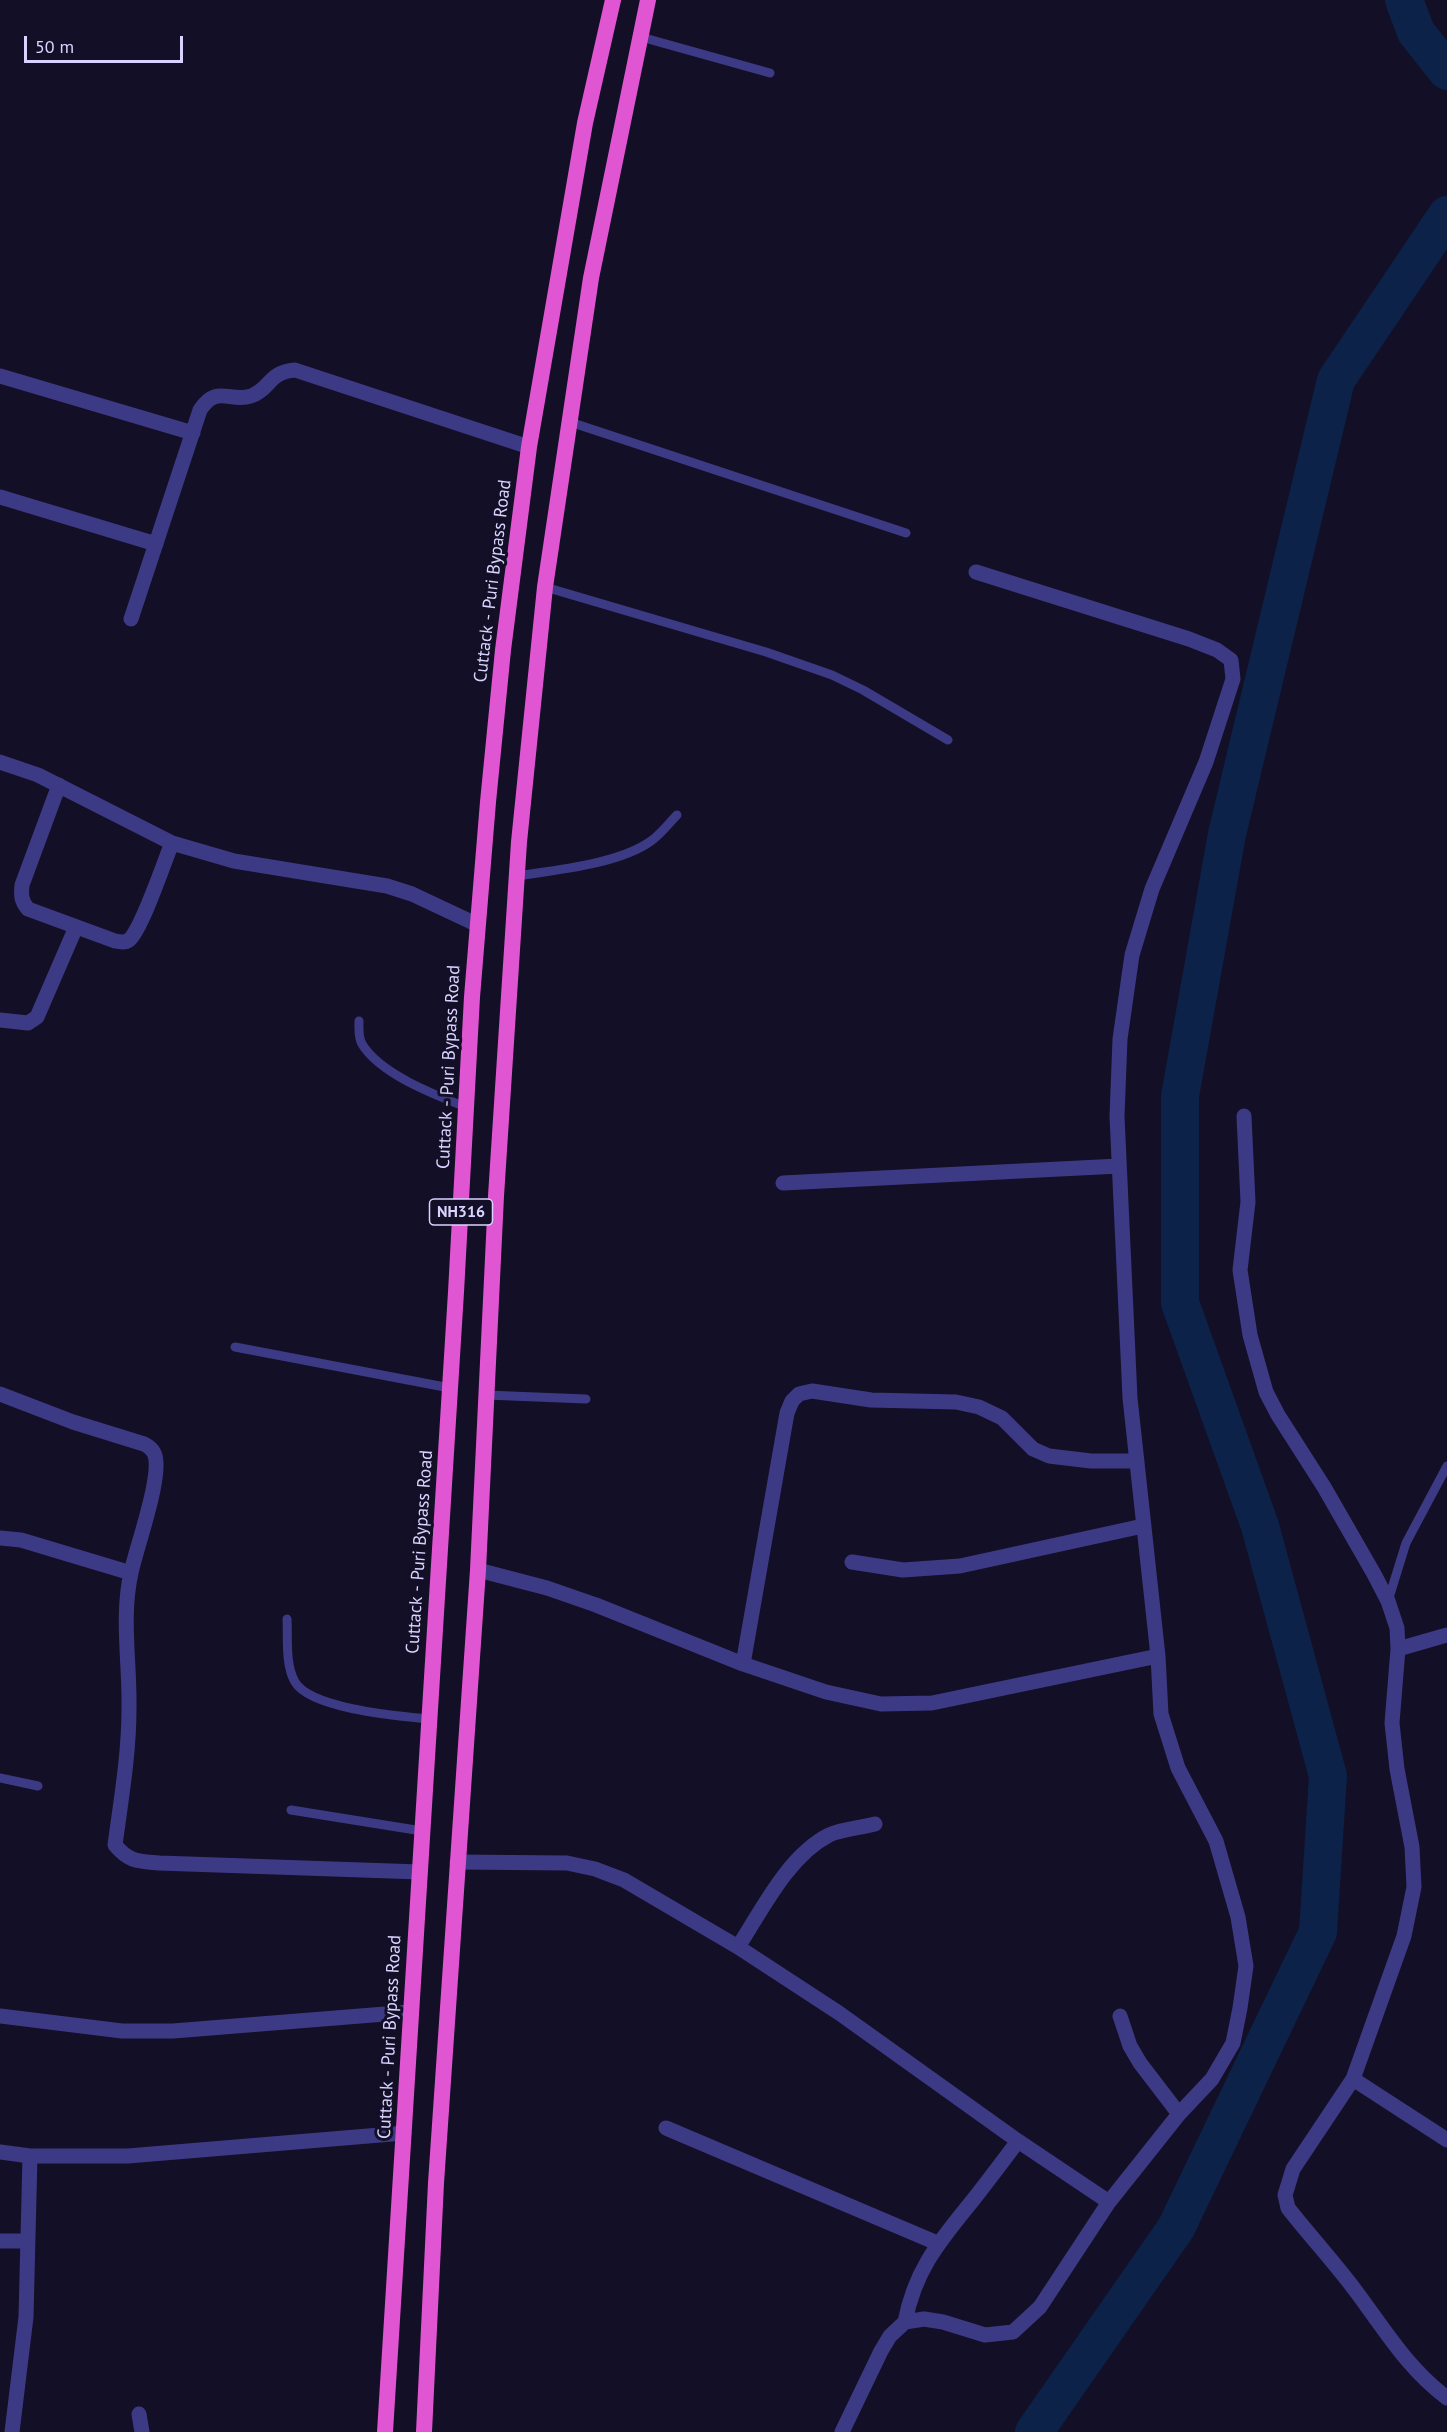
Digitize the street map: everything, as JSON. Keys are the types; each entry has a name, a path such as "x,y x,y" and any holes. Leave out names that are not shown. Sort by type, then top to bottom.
{"highway":[{"name":"Cuttack - Puri Bypass Road","path":"385,2432 466,1107 478,925 502,650 529,447 585,123 613,0"},
{"name":"NH316","path":"424,2432 436,2183 477,1570 496,1197 517,876 545,587 591,278 648,0"}],"street":[{"path":"131,619 200,410 206,401 217,396 244,398 256,394 275,375 284,370 295,370 529,447"},
{"path":"0,376 193,433"},
{"path":"0,497 156,544"},
{"path":"842,2432 881,2351 890,2336 905,2322 924,2319 943,2322 985,2335 1013,2332 1040,2307 1109,2202 1179,2114 1212,2079 1233,2043 1246,1966 1238,1917 1216,1841 1178,1768 1161,1714 1158,1656 1130,1398 1117,1116 1120,1039 1132,955 1152,889 1206,762 1233,679 1231,660 1218,650 1189,639 976,572"},
{"path":"0,762 38,775 172,843 234,861 387,886 412,894 478,925"},
{"path":"59,785 22,885 23,903 28,909 115,941 123,942 130,939 139,924 172,843"},
{"path":"0,1020 28,1023 37,1017 76,927"},
{"path":"1244,1116 1248,1202 1240,1270 1250,1335 1266,1392 1278,1415 1324,1487 1389,1601 1397,1628 1398,1649 1392,1723 1397,1769 1412,1847 1414,1887 1404,1936 1353,2079 1293,2169 1285,2195 1288,2208 1354,2288 1419,2376 1447,2398"},
{"path":"783,1183 1119,1166"},
{"path":"743,1664 787,1413 792,1401 799,1394 812,1391 871,1400 956,1402 979,1407 1002,1418 1033,1449 1049,1456 1091,1461 1137,1461"},
{"path":"0,1394 73,1422 144,1444 154,1451 155,1479 131,1573 127,1599 129,1710 125,1769 115,1845 124,1856 139,1862 420,1872"},
{"path":"852,1562 903,1570 951,1567 1143,1526"},
{"path":"0,1538 21,1540 131,1573"},
{"path":"477,1570 547,1588 596,1605 743,1664 837,1694 882,1704 932,1704 1158,1656"},
{"path":"1398,1649 1447,1635"},
{"path":"738,1947 791,1867 810,1848 830,1834 875,1824"},
{"path":"457,1862 567,1863 595,1869 624,1880 738,1947 839,2013 1018,2141 1109,2202"},
{"path":"0,2016 122,2031 173,2031 410,2012"},
{"path":"1120,2016 1135,2054 1179,2114"},
{"path":"1353,2079 1447,2140"},
{"path":"666,2128 937,2243"},
{"path":"0,2152 30,2156 128,2157 404,2133"},
{"path":"905,2322 909,2299 937,2243 1018,2141"},
{"path":"12,2432 26,2317 30,2156"},
{"path":"0,2241 28,2241"},
{"path":"140,2414 142,2432"}],"lane":[{"path":"640,37 770,73"},
{"path":"570,422 906,533"},
{"path":"545,587 766,652 832,675 863,690 948,740"},
{"path":"517,876 589,864 626,853 651,841 677,815"},
{"path":"359,1021 362,1044 393,1073 424,1091 466,1107"},
{"path":"235,1347 450,1388"},
{"path":"486,1395 586,1399"},
{"path":"1389,1601 1406,1543 1447,1466"},
{"path":"287,1619 289,1668 295,1684 309,1695 369,1712 429,1719"},
{"path":"0,1778 38,1786"},
{"path":"291,1810 422,1831"}],"waterway":[{"path":"1404,0 1416,32 1447,71"},
{"path":"1034,2432 1176,2228 1318,1932 1328,1776 1260,1526 1180,1303 1180,1096 1227,834 1336,380 1447,215"}]}
